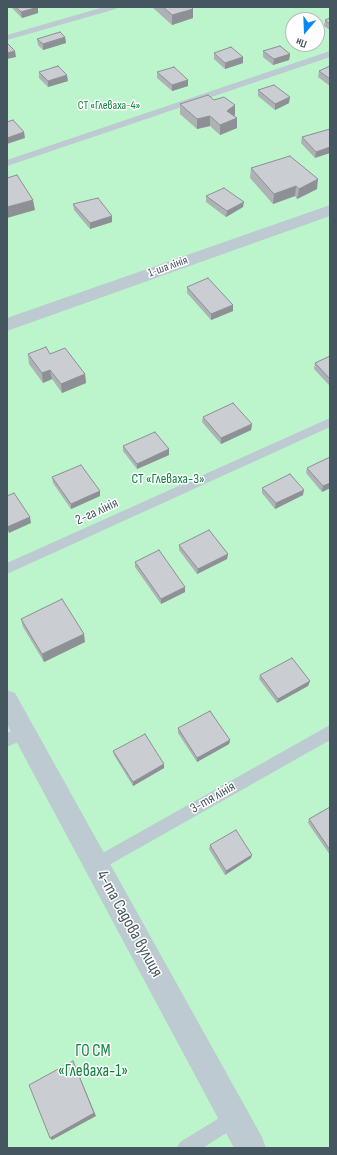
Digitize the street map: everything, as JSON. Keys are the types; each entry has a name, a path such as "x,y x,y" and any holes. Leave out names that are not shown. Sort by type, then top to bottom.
{"street":[{"name":"1-ша лінія","path":"7,325 330,210"},
{"name":"4-та Садова вулиця","path":"7,701 16,736 96,864 251,1148"}],"lane":[{"path":"7,38 113,7"},
{"path":"7,163 330,54"},
{"name":"2-га лінія","path":"7,570 330,422"},
{"name":"3-тя лінія","path":"96,864 330,732"},
{"path":"186,1148 234,1118"}],"green space":[{"name":"СТ «Глеваха-3»","path":"7,7 330,7 330,1148 240,1148 7,713"},
{"name":"ГО СМ «Глеваха-1»","path":"7,719 237,1148 7,1148"}],"building":[{"path":"16,7 38,7 21,12"},
{"path":"163,7 191,7 193,9 172,15"},
{"path":"330,18 330,24 325,20"},
{"path":"60,32 65,37 43,44 37,39"},
{"path":"7,43 15,51 7,53"},
{"path":"280,46 285,50 285,52 290,54 274,59 263,51"},
{"path":"231,47 243,57 225,63 214,53"},
{"path":"58,66 67,75 48,81 39,72"},
{"path":"330,66 330,79 319,71"},
{"path":"174,67 188,80 172,85 157,72"},
{"path":"274,85 290,97 275,104 258,90"},
{"path":"208,95 214,100 224,97 235,105 227,111 237,118 220,125 210,116 197,119 180,104"},
{"path":"13,120 24,132 7,138 7,122"},
{"path":"330,129 330,147 316,152 302,137"},
{"path":"290,156 318,179 299,189 296,186 274,194 251,168"},
{"path":"17,175 33,200 7,207 7,178"},
{"path":"224,188 244,202 227,211 206,196"},
{"path":"98,198 112,216 90,223 73,204"},
{"path":"208,278 233,305 211,314 187,287"},
{"path":"46,347 50,354 65,348 85,374 61,384 50,370 42,373 28,354"},
{"path":"330,356 330,379 315,363"},
{"path":"233,403 252,424 221,438 203,417"},
{"path":"155,432 169,449 137,464 123,446"},
{"path":"330,457 330,483 323,486 307,468"},
{"path":"81,465 100,491 71,504 52,477"},
{"path":"290,474 304,490 276,503 262,488"},
{"path":"14,493 30,517 7,527 7,496"},
{"path":"209,530 228,554 198,569 179,545"},
{"path":"159,550 185,587 161,599 135,562"},
{"path":"62,599 84,634 42,654 21,619"},
{"path":"292,658 310,681 278,699 260,675"},
{"path":"210,711 230,740 197,758 178,728"},
{"path":"145,734 164,764 133,782 113,751"},
{"path":"330,807 330,850 309,819"},
{"path":"236,830 252,855 226,871 210,845"},
{"path":"73,1061 94,1113 50,1138 29,1085"}],"park label":[{"name":"СТ «Глеваха-4»","path":"109,106"}]}
